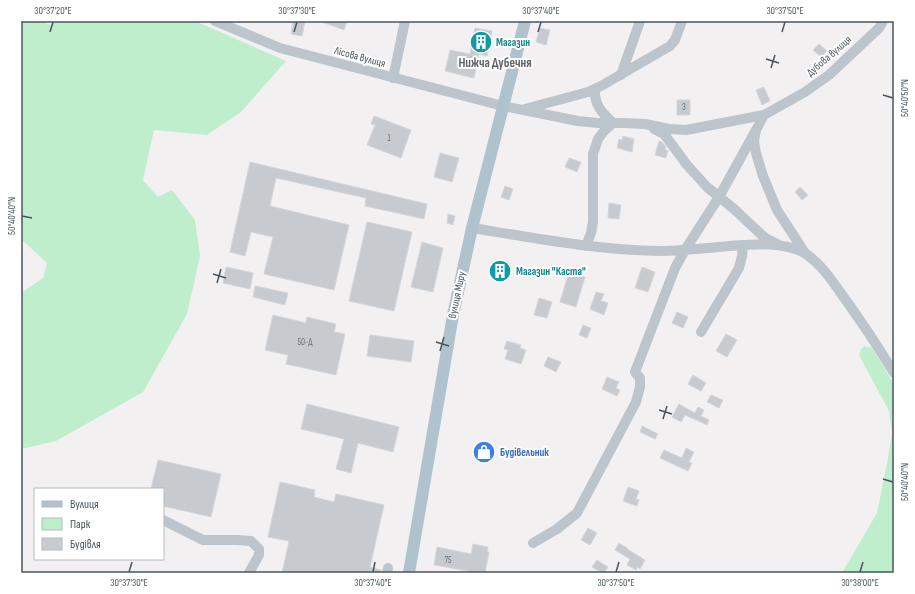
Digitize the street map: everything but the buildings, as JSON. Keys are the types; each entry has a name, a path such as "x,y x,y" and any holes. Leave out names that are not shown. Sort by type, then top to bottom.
{"main road":[{"name":"вулиця Миру","path":"408,573 452,322 472,228 525,21"}],"street":[{"name":"Лісова вулиця","path":"215,21 280,48 503,106 578,121 645,124 669,129 686,130 764,115"},
{"path":"393,78 405,21"},
{"path":"621,75 640,21"},
{"path":"523,110 588,92 621,75 670,46 675,40 682,21"},
{"name":"Дубова вулиця","path":"764,115 804,92 829,75 879,28 883,21"},
{"path":"586,246 593,222 594,150 598,139 613,123 601,112 596,104 595,89"},
{"path":"533,543 558,529 577,512 636,402 640,387 640,378 635,372 675,268 719,196 764,115"},
{"path":"645,124 664,134 687,165 707,187 734,209 765,238 780,246"},
{"path":"756,130 754,141 762,176 777,210 805,253"},
{"path":"472,228 586,246 662,251 743,245 780,246 805,253 819,263 868,330 894,372"},
{"path":"701,332 739,268 743,245"},
{"path":"164,520 203,540 251,541 260,549 259,555 249,573"}],"green space":[{"path":"21,21 40,21 51,25 53,21 195,21 286,61 241,112 207,135 154,130 143,180 158,197 172,190 195,220 200,256 187,314 143,392 56,441 21,449 21,293 43,278 47,263 21,239"},
{"path":"865,346 872,348 894,384 894,573 842,573 877,513 892,433 889,411 859,355 861,349"}],"place":[{"name":"Магазин","path":"481,42"},
{"name":"Магазин \"Каста\"","path":"500,271"},
{"name":"Будівельник","path":"484,452"}],"district":[{"name":"Нижча Дубечня","path":"495,63"}]}
